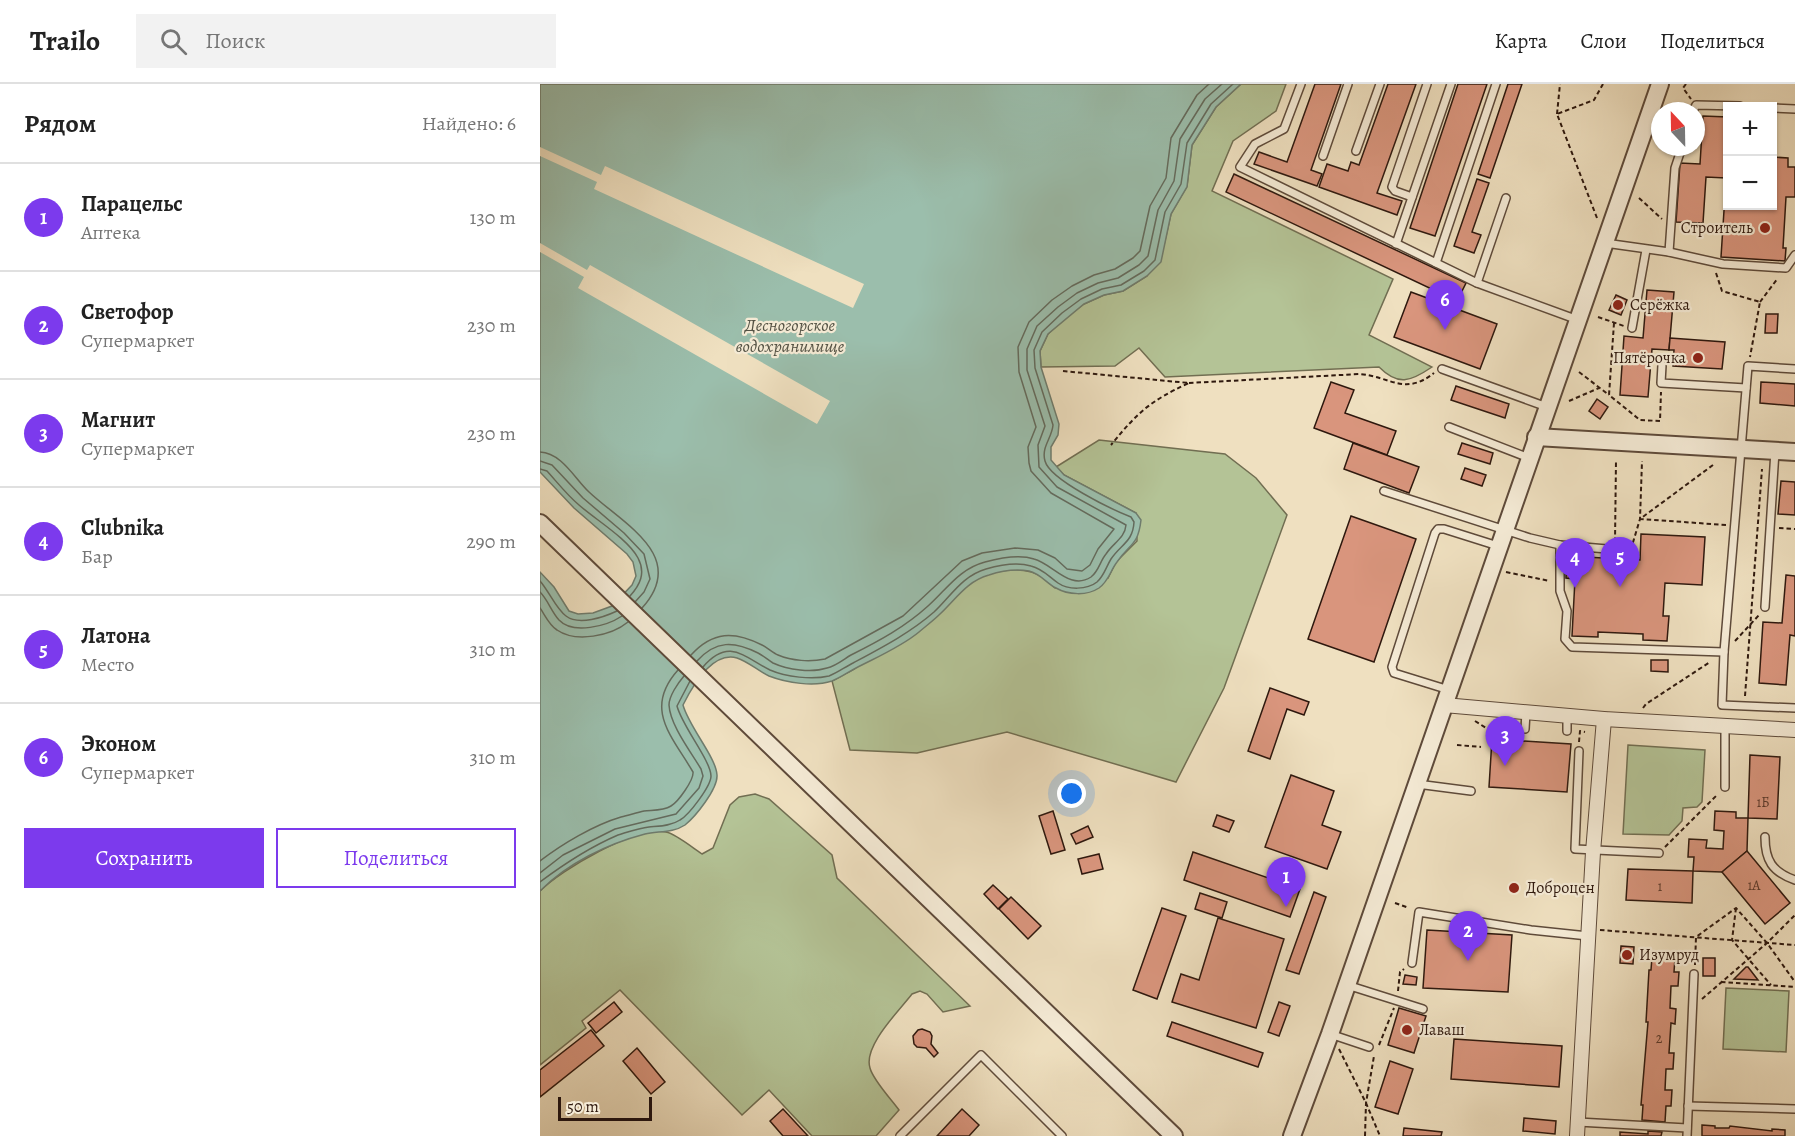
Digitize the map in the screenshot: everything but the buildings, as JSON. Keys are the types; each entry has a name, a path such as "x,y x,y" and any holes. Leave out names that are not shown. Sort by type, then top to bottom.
{"street":[{"path":"1292,1136 1333,1040 1347,985 1660,84"},
{"path":"1536,438 1795,452"},
{"path":"540,523 1174,1136"},
{"path":"1446,698 1526,712 1567,716 1795,730"},
{"path":"1577,1129 1593,933 1593,852 1604,719"}],"lane":[{"path":"1301,84 1284,129 1255,144 1240,167 1477,283 1578,320"},
{"path":"1323,156 1348,84"},
{"path":"1356,151 1380,84"},
{"path":"1412,197 1395,191 1392,187 1427,84"},
{"path":"1396,244 1451,84"},
{"path":"1436,263 1496,84"},
{"path":"1705,108 1723,107"},
{"path":"1777,108 1795,109"},
{"path":"1669,252 1675,168 1679,156"},
{"path":"1477,283 1506,198"},
{"path":"1605,243 1669,252 1723,264 1786,268 1795,255"},
{"path":"1632,328 1646,250"},
{"path":"1662,365 1661,383 1746,388"},
{"path":"1795,369 1748,366 1724,652 1722,705 1795,708"},
{"path":"1442,369 1547,407"},
{"path":"1449,427 1529,458"},
{"path":"1765,607 1775,451"},
{"path":"1384,491 1501,538"},
{"path":"1446,698 1392,671 1438,529 1560,545 1611,549"},
{"path":"1560,545 1560,591 1567,611 1565,639 1572,647 1724,652"},
{"path":"1525,729 1526,712"},
{"path":"1567,716 1567,731"},
{"path":"1725,726 1725,787"},
{"path":"1579,752 1574,847 1576,851 1659,854"},
{"path":"1417,784 1471,791"},
{"path":"1765,837 1765,853 1770,864 1795,880"},
{"path":"1412,963 1419,912 1531,930 1593,933"},
{"path":"1687,1136 1694,974"},
{"path":"1347,985 1423,1010"},
{"path":"1333,1040 1369,1047"},
{"path":"900,1136 981,1055 1062,1136"},
{"path":"1688,1106 1795,1109"},
{"path":"1577,1129 1687,1128"}],"path":[{"path":"1560,84 1557,114 1598,221"},
{"path":"1557,114 1594,100 1604,84"},
{"path":"1686,84 1683,88 1691,102"},
{"path":"1638,198 1671,227"},
{"path":"1711,260 1722,291 1760,302"},
{"path":"1748,366 1760,302 1786,268"},
{"path":"1598,317 1632,328"},
{"path":"1609,395 1614,323"},
{"path":"1063,371 1189,383 1360,374 1375,376 1394,384 1411,385 1425,380 1442,369"},
{"path":"1579,372 1640,420 1660,421 1661,383"},
{"path":"1110,445 1134,416 1159,397 1189,383"},
{"path":"1569,401 1599,388"},
{"path":"1616,460 1611,549 1631,549 1640,519 1642,461"},
{"path":"1640,519 1713,465"},
{"path":"1744,706 1762,469"},
{"path":"1640,519 1734,525"},
{"path":"1770,528 1795,529"},
{"path":"1500,570 1560,583"},
{"path":"1457,745 1481,747"},
{"path":"1659,854 1725,787"},
{"path":"1395,903 1419,912"},
{"path":"1696,937 1736,908"},
{"path":"1736,908 1732,940 1771,985"},
{"path":"1736,908 1767,943 1795,982"},
{"path":"1693,1007 1767,943 1795,915"},
{"path":"1593,933 1696,937 1795,945"},
{"path":"1694,974 1696,937"},
{"path":"1365,1136 1366,1103 1374,1056 1397,1001 1400,972 1412,963"},
{"path":"1721,982 1795,987"},
{"path":"1333,1040 1366,1103 1380,1136"}],"shaded area":[{"path":"1241,84 1286,84 1276,111 1233,141 1212,191 1393,279 1369,335 1432,367 1411,379 1404,380 1392,377 1379,367 1165,377 1139,348 1115,366 1041,367 1040,351 1048,334 1066,317 1084,304 1104,295 1123,291 1147,276 1164,245 1171,214 1187,186 1192,145 1216,107"},
{"path":"1099,440 1225,454 1256,478 1287,515 1224,688 1176,782 1007,732 917,753 850,750 832,681 854,669 956,596 969,584 987,575 1007,570 1036,574 1055,588 1108,578 1116,562 1137,541 1136,513 1064,475 1056,467"},
{"path":"1628,745 1705,750 1702,802 1697,807 1683,808 1682,821 1669,835 1623,834"},
{"path":"755,794 769,799 832,855 837,878 970,1006 943,1012 927,994 920,991 912,994 884,1029 872,1050 869,1059 870,1068 878,1084 899,1110 876,1136 812,1136 769,1090 742,1115 620,990 582,1021 586,1028 540,1065 540,891 581,861 637,835 653,832 670,833 702,854 713,848 730,805 739,797"},
{"path":"1726,988 1789,991 1786,1052 1723,1049"}],"water":[{"name":"Десногорское водохранилище","path":"540,84 1241,84 1216,107 1192,145 1187,187 1171,214 1161,262 1147,276 1123,291 1104,295 1084,304 1048,334 1040,351 1041,367 1059,424 1058,435 1051,447 1051,460 1064,475 1136,513 1141,520 1136,540 1117,562 1105,582 1094,591 1078,594 1052,586 1037,574 1029,571 1004,571 981,578 962,591 938,616 912,637 897,647 825,683 784,681 769,676 737,658 728,657 719,660 697,680 683,705 712,760 717,775 714,788 700,809 680,828 645,834 602,849 576,863 540,891 540,572 554,587 569,611 578,614 593,613 612,606 632,585 636,576 633,562 627,554 574,508 540,472"}],"pier":[{"path":"540,147 601,175 605,166 864,284 853,308 594,189 597,182 540,156"},
{"path":"540,243 587,270 590,265 830,401 817,424 578,288 584,277 540,252"}],"place":[{"name":"Строитель","path":"1765,228"},
{"name":"Серёжка","path":"1618,305"},
{"name":"Эконом","path":"1445,330"},
{"name":"Пятёрочка","path":"1698,358"},
{"name":"Латона","path":"1620,587"},
{"name":"Clubnika","path":"1575,588"},
{"name":"Магнит","path":"1505,766"},
{"name":"Доброцен","path":"1514,888"},
{"name":"Парацельс","path":"1286,907"},
{"name":"Изумруд","path":"1627,955"},
{"name":"Светофор","path":"1468,961"},
{"name":"Лаваш","path":"1407,1030"}]}
